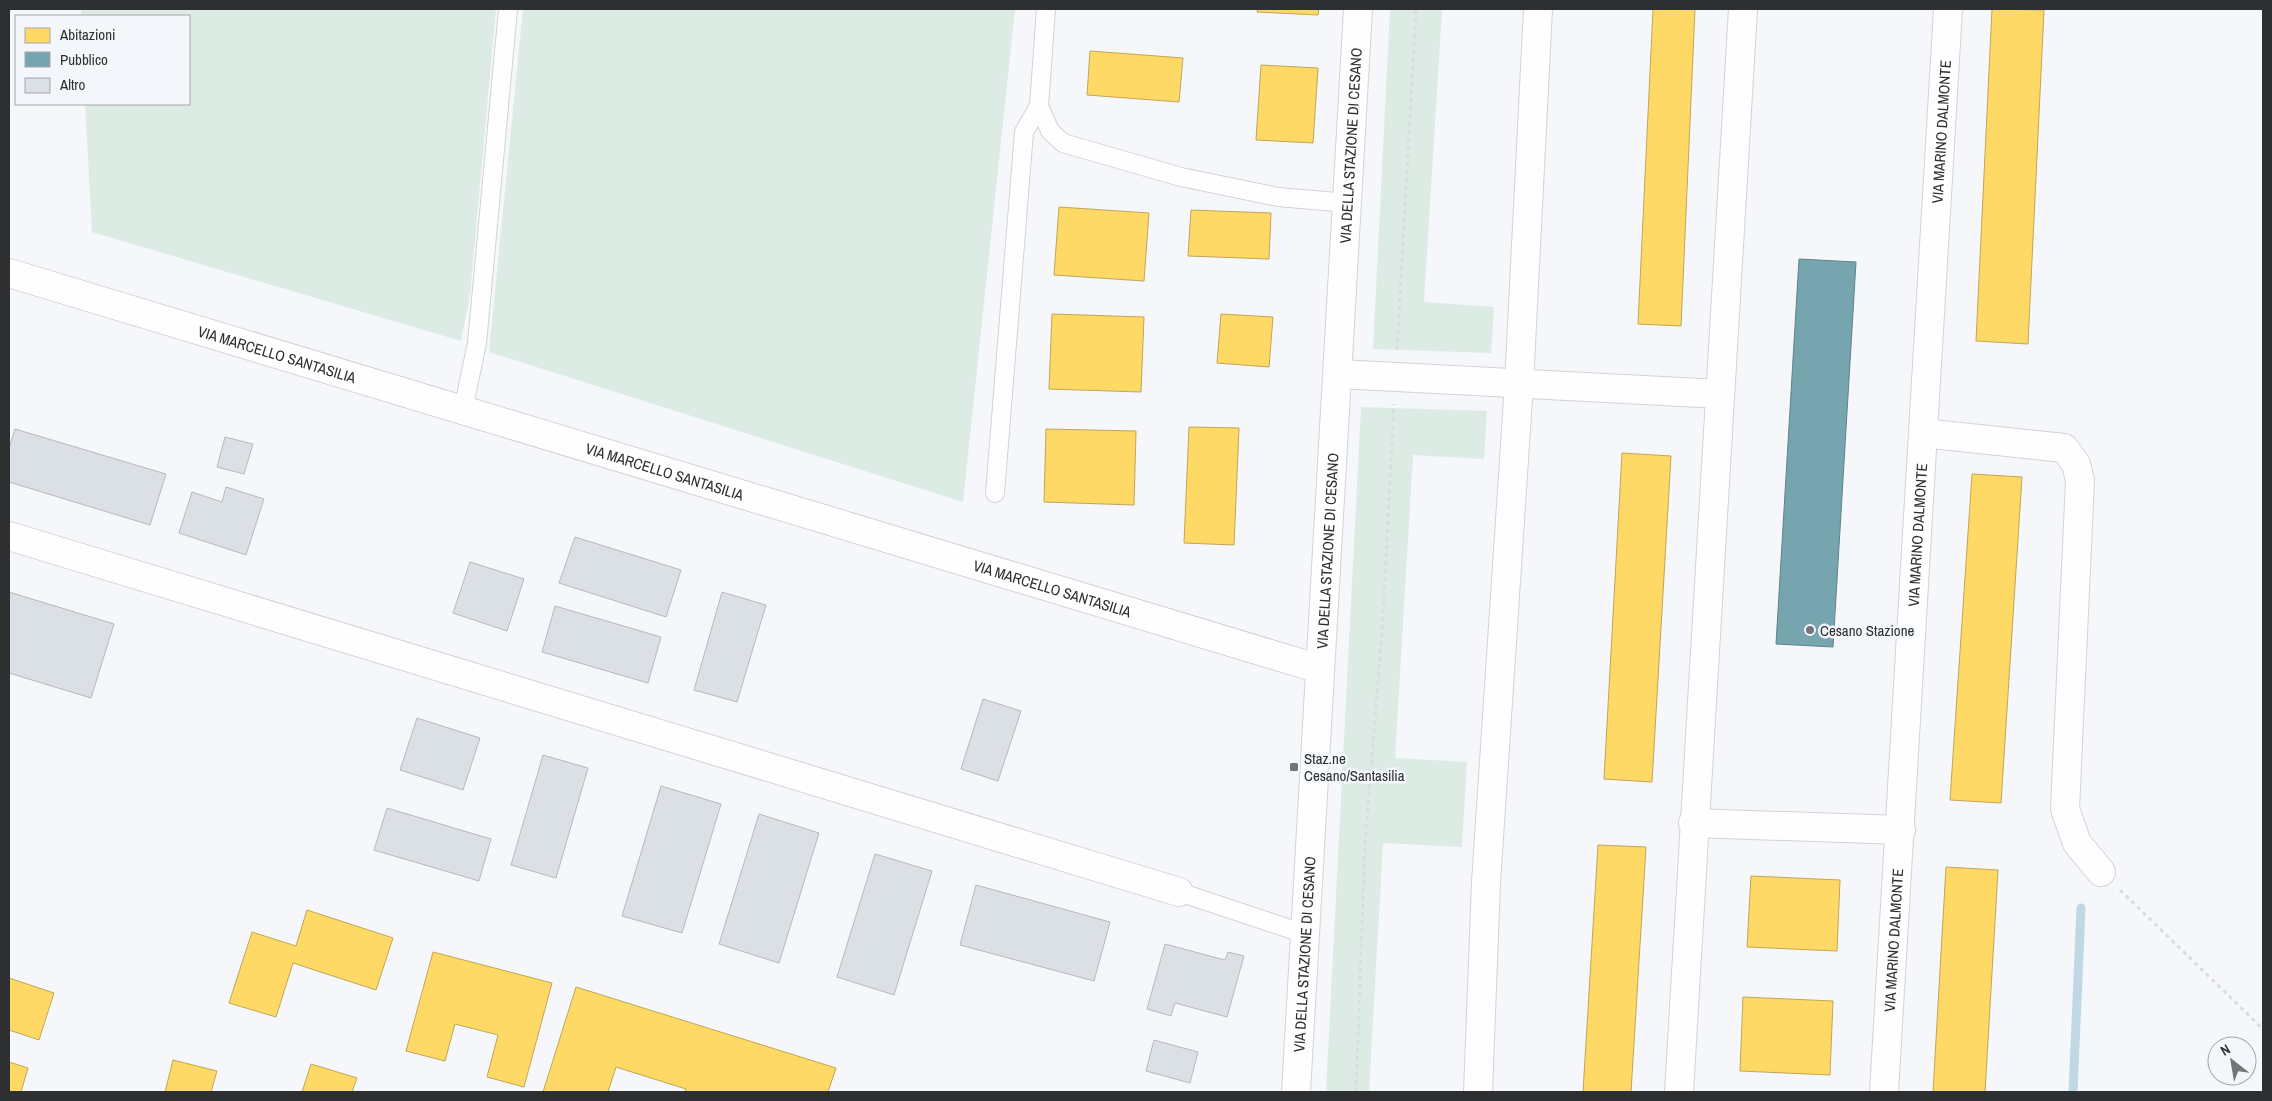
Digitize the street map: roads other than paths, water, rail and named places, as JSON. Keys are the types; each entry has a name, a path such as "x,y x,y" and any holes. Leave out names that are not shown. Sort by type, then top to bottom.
{"street":[{"name":"VIA DELLA STAZIONE DI CESANO","path":"1296,1092 1339,374 1358,9"},
{"path":"1478,1092 1486,884 1519,384 1538,9"},
{"path":"1679,1092 1693,824 1743,9"},
{"name":"VIA MARINO DALMONTE","path":"1884,1092 1948,9"},
{"name":"VIA MARCELLO SANTASILIA","path":"9,273 1320,669"},
{"path":"1339,374 1720,394"},
{"path":"1924,432 2064,448 2076,464 2080,481 2065,809 2077,843 2101,872"},
{"path":"9,536 1180,892"},
{"path":"1693,824 1900,830"}],"lane":[{"path":"463,410 476,343 508,9"},
{"path":"995,493 1024,132 1039,106 1046,9"},
{"path":"1039,106 1050,131 1063,143 1181,177 1278,197 1348,203"},
{"path":"1180,892 1305,934"}],"waterway":[{"path":"2073,1092 2081,908"}],"place":[{"name":"Cesano Stazione","path":"1810,630"},
{"name":"Staz.ne Cesano/Santasilia","path":"1294,767"}]}
